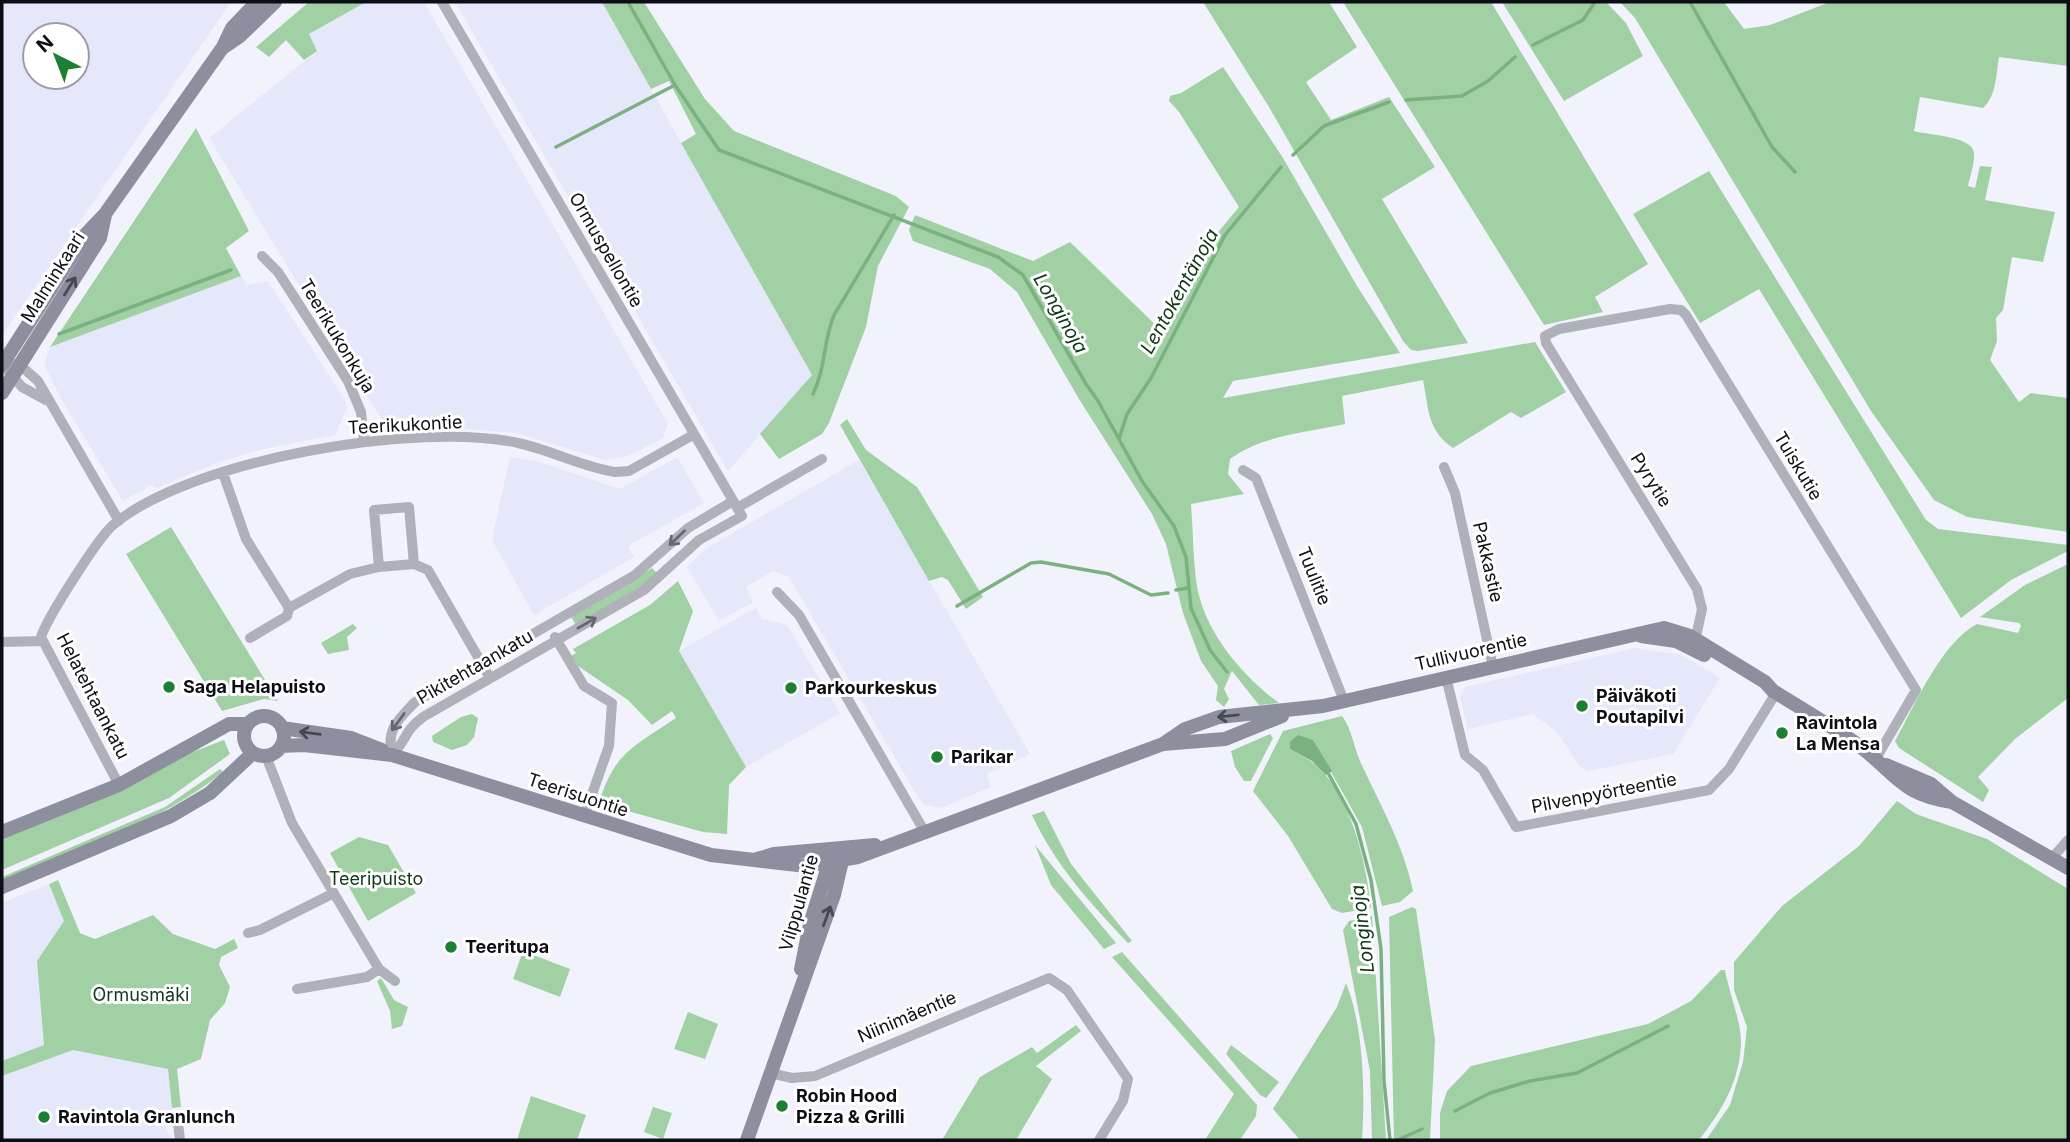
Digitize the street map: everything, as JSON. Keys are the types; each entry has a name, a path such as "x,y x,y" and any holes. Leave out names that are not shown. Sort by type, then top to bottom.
{"main road":[{"name":"Malminkaari","path":"2,364 86,234 105,214 223,47 232,28 257,2"},
{"name":"Malminkaari","path":"223,47 240,36 275,2"},
{"name":"Malminkaari","path":"2,393 100,238 105,214"},
{"name":"Tullivuorentie","path":"1323,706 1664,628 1765,682 1774,692 1861,748 1875,760 1931,784 1952,802 2068,868"},
{"name":"Teerisuontie","path":"282,728 351,738 372,744 392,755 711,855 755,859 774,854 835,858 926,834 1163,744 1185,729 1219,717 1323,706"},
{"name":"Teerisuontie","path":"1163,744 1225,739 1296,710"},
{"path":"2,887 180,812 210,793 259,754 281,746 282,728 274,719 258,717 246,730"},
{"path":"2,832 119,785 229,724 246,730 259,754"},
{"name":"Teerisuontie","path":"281,746 304,745 392,755"},
{"name":"Vilppulantie","path":"747,1140 796,998 810,924 835,858"}],"street":[{"name":"Ormuspellontie","path":"442,2 737,508"},
{"name":"Teerikukonkuja","path":"262,257 278,272 348,381 361,412 364,441"},
{"name":"Tuiskutie","path":"1545,336 1559,329 1670,309 1681,310 1686,316 1916,690 1875,760"},
{"name":"Pyrytie","path":"1545,336 1546,343 1697,589 1702,609 1695,644"},
{"path":"2,364 20,366 38,381 46,400 119,521"},
{"path":"2,364 12,379 46,400"},
{"name":"Teerikukontie","path":"119,521 159,498 223,473 265,460 364,441 458,438 517,443 615,472 629,471 693,435"},
{"name":"Pikitehtaankatu","path":"392,755 388,739 391,730 415,702 635,575 688,527 737,508 822,459"},
{"name":"Pakkastie","path":"1444,467 1455,493 1493,667"},
{"name":"Tuulitie","path":"1243,470 1256,478 1344,701"},
{"path":"223,473 246,539 289,608 287,616 250,638"},
{"path":"379,567 374,510 383,509 409,507 414,564"},
{"name":"Pikitehtaankatu","path":"392,755 401,746 412,725 644,590 737,508"},
{"name":"Helatehtaankatu","path":"119,521 108,531 88,561 43,633 41,641 119,785"},
{"path":"289,608 350,574 379,567 414,564 432,576 491,678"},
{"path":"777,592 799,615 926,834"},
{"path":"549,625 584,686 612,703 609,747 584,817"},
{"path":"2,642 41,641"},
{"name":"Pilvenpyörteentie","path":"1446,677 1465,755 1483,770 1516,827 1709,790 1729,769 1774,692"},
{"path":"259,754 292,823 379,970 395,981"},
{"path":"2052,858 2068,840"},
{"path":"248,933 260,930 334,892"},
{"path":"298,989 367,977 379,970"},
{"name":"Niinimäentie","path":"770,1073 792,1078 815,1076 1041,979 1049,978 1067,990 1128,1079 1123,1101 1099,1140"},
{"path":"178,1123 180,1140"}],"shaded area":[{"path":"2,2 231,2 2,335"},
{"path":"366,2 424,2 668,424 663,438 628,456 605,460 517,433 453,428 388,430 209,138 317,51 309,34"},
{"path":"455,2 602,2 812,376 728,471"},
{"path":"241,276 247,285 268,281 345,400 347,408 335,435 259,450 219,462 157,488 151,485 123,501 60,397 44,364 50,347"},
{"path":"510,457 540,462 620,489 677,457 704,503 628,546 634,557 534,615 492,540"},
{"path":"859,460 1030,754 987,774 991,787 941,808 924,804 918,797 789,577 773,571 746,587 753,602 719,621 687,567 705,549"},
{"path":"756,608 762,619 787,625 840,713 746,767 679,651"},
{"name":"Päiväkoti Poutapilvi","path":"1635,648 1682,655 1720,678 1673,754 1588,771 1580,767 1557,732 1533,714 1468,729 1460,698 1465,687"},
{"path":"1298,735 1313,740 1332,771 1326,775 1312,761 1290,749 1290,742"},
{"path":"49,884 64,921 37,961 44,1045 2,1061 2,903"},
{"path":"73,1050 168,1069 173,1116 166,1122 166,1129 172,1140 2,1140 2,1076"}],"green space":[{"path":"309,2 366,2 309,34 317,51 304,60 286,40 269,57 256,47"},
{"path":"602,2 644,2 705,99 734,131 896,196 909,207 878,266 866,327 829,423 822,434 779,459 760,434 812,375 681,143 696,134 669,81 651,89"},
{"path":"1203,2 1329,2 1357,47 1306,82 1331,120 1389,97 1435,167 1382,199 1468,343 1418,351 1411,350 1403,341 1269,107"},
{"path":"1343,2 1491,2 1648,264 1595,297 1603,312 1544,325"},
{"path":"1502,2 1606,2 1626,23 1643,56 1564,101"},
{"path":"1620,2 1724,2 1744,29 1770,25 1830,2 2068,2 2068,66 1999,57 1993,91 1983,108 1920,97 1914,131 1948,137 1972,147 1974,161 1968,186 1975,188 1980,166 1992,167 1985,200 2055,212 2043,262 2012,257 2003,310 1996,318 1997,341 1990,360 2019,402 2031,393 2068,398 2068,532 1967,517 1934,500 1871,411 1635,18"},
{"path":"1223,67 1283,158 1357,286 1400,353 1233,381 1223,398 1535,342 1566,392 1521,418 1511,412 1453,448 1438,434 1430,418 1423,380 1342,396 1345,424 1270,440 1230,459 1228,474 1244,494 1191,504 1196,580 1206,616 1215,633 1238,665 1279,703 1259,705 1232,671 1224,689 1229,699 1224,707 1216,700 1218,686 1201,661 1183,613 1166,544 1152,514 1079,399 1017,292 990,269 913,241 909,230 915,215 1033,261 1070,242 1163,332 1205,248 1239,207 1179,112 1169,101 1170,96 1181,93"},
{"path":"196,128 249,231 226,248 241,276 50,347"},
{"path":"1709,171 1926,520 1938,529 2068,545 2068,551 2011,580 1961,618 1759,289 1700,323 1633,214"},
{"path":"847,419 866,450 917,487 983,597 966,609 948,580 942,577 929,581 840,425"},
{"path":"171,527 278,701 264,699 222,711 126,554"},
{"path":"2068,564 2068,698 2015,739 1978,777 1989,790 1983,802 1899,748 1895,741 1930,676 1952,645 1977,624 2018,633 2021,626 2019,623 1980,617 2025,585"},
{"path":"652,568 658,574 650,581 576,625 571,617"},
{"path":"678,581 693,611 679,651 746,767 729,785 727,834 703,832 599,803 619,761 638,744 676,718 672,711 652,725 628,700 578,666 571,656 576,653 573,649 650,605"},
{"path":"353,624 357,628 347,637 349,650 328,654 321,643"},
{"path":"472,714 478,718 474,737 467,745 452,750 433,742 432,736 461,717"},
{"path":"1342,716 1397,840 1413,891 1400,902 1382,906 1362,827 1313,740 1290,749 1318,766 1344,804 1362,855 1369,891 1371,908 1342,913 1332,909 1288,836 1253,791 1283,731"},
{"path":"1270,734 1273,738 1251,781 1244,781 1235,767 1231,751"},
{"path":"224,740 230,754 169,798 2,870 2,839 120,792 190,753"},
{"path":"220,769 223,772 198,790 145,821 2,880 2,877 165,807"},
{"path":"1897,801 1916,814 1987,839 2068,889 2068,1140 1706,1140 1730,1105 1743,1062 1747,1027 1734,990 1734,962 1782,906 1859,846"},
{"path":"1044,811 1071,864 1132,941 1128,943 1101,914 1052,851 1032,815"},
{"name":"Teeripuisto","path":"359,837 388,845 416,893 368,921 330,853"},
{"path":"1035,845 1116,943 1104,949 1051,885"},
{"name":"Ormusmäki","path":"58,880 80,933 95,939 153,915 173,934 215,949 234,939 238,948 221,957 219,965 230,987 225,1003 210,1020 201,1059 177,1069 181,1107 172,1108 168,1069 73,1050 2,1076 2,1061 44,1045 37,961 64,921 49,884"},
{"path":"1412,907 1416,909 1435,1040 1430,1140 1394,1140 1389,917"},
{"path":"1372,916 1386,1140 1372,1140 1370,1071 1343,930 1349,921"},
{"path":"523,951 570,969 560,997 513,979"},
{"path":"1122,952 1257,1105 1256,1116 1240,1140 1205,1140 1234,1094 1112,957"},
{"path":"1721,970 1725,970 1739,1023 1740,1054 1729,1094 1699,1140 1440,1140 1440,1113 1447,1091 1471,1066 1648,1024 1691,1001"},
{"path":"381,978 394,1000 408,1007 402,1026 392,1029 390,1011 377,981"},
{"path":"1346,983 1360,1040 1362,1140 1300,1140 1273,1109 1337,1007"},
{"path":"688,1012 718,1024 705,1059 674,1049"},
{"path":"1076,1025 1081,1031 1036,1066 1052,1079 1016,1140 942,1140 980,1077 1032,1047 1037,1053"},
{"path":"1231,1045 1279,1082 1266,1098 1260,1095 1226,1054"},
{"path":"531,1096 586,1115 577,1140 517,1140"},
{"path":"653,1107 672,1113 663,1139 644,1132"}],"waterway":[{"name":"Longinoja","path":"628,2 675,85 719,150 998,257 1023,275 1142,481 1174,526 1186,557 1191,608 1210,650 1227,672"},
{"name":"Lentokentänoja","path":"1533,45 1583,20 1595,2"},
{"path":"1690,2 1772,147 1795,172"},
{"name":"Lentokentänoja","path":"1406,100 1462,96 1488,81 1515,57"},
{"path":"556,147 675,85"},
{"name":"Lentokentänoja","path":"1293,155 1324,126 1389,102"},
{"name":"Lentokentänoja","path":"1119,439 1127,414 1151,378 1225,235 1281,167"},
{"path":"813,394 834,315 894,215"},
{"path":"59,334 231,270"},
{"path":"957,606 1031,563 1041,562 1109,574 1151,595 1168,593"},
{"path":"1176,590 1188,588"},
{"name":"Longinoja","path":"1327,771 1356,824 1371,880 1381,949 1384,1081 1390,1140"},
{"path":"1455,1111 1490,1093 1530,1081 1577,1073 1668,1026"},
{"path":"1398,1140 1422,1129"}],"place":[{"name":"Saga Helapuisto","path":"169,687"},
{"name":"Parkourkeskus","path":"791,688"},
{"name":"Päiväkoti Poutapilvi","path":"1582,706"},
{"name":"Ravintola La Mensa","path":"1782,733"},
{"name":"Parikar","path":"937,757"},
{"name":"Teeritupa","path":"451,947"},
{"name":"Robin Hood Pizza & Grilli","path":"782,1106"},
{"name":"Ravintola Granlunch","path":"44,1117"}]}
